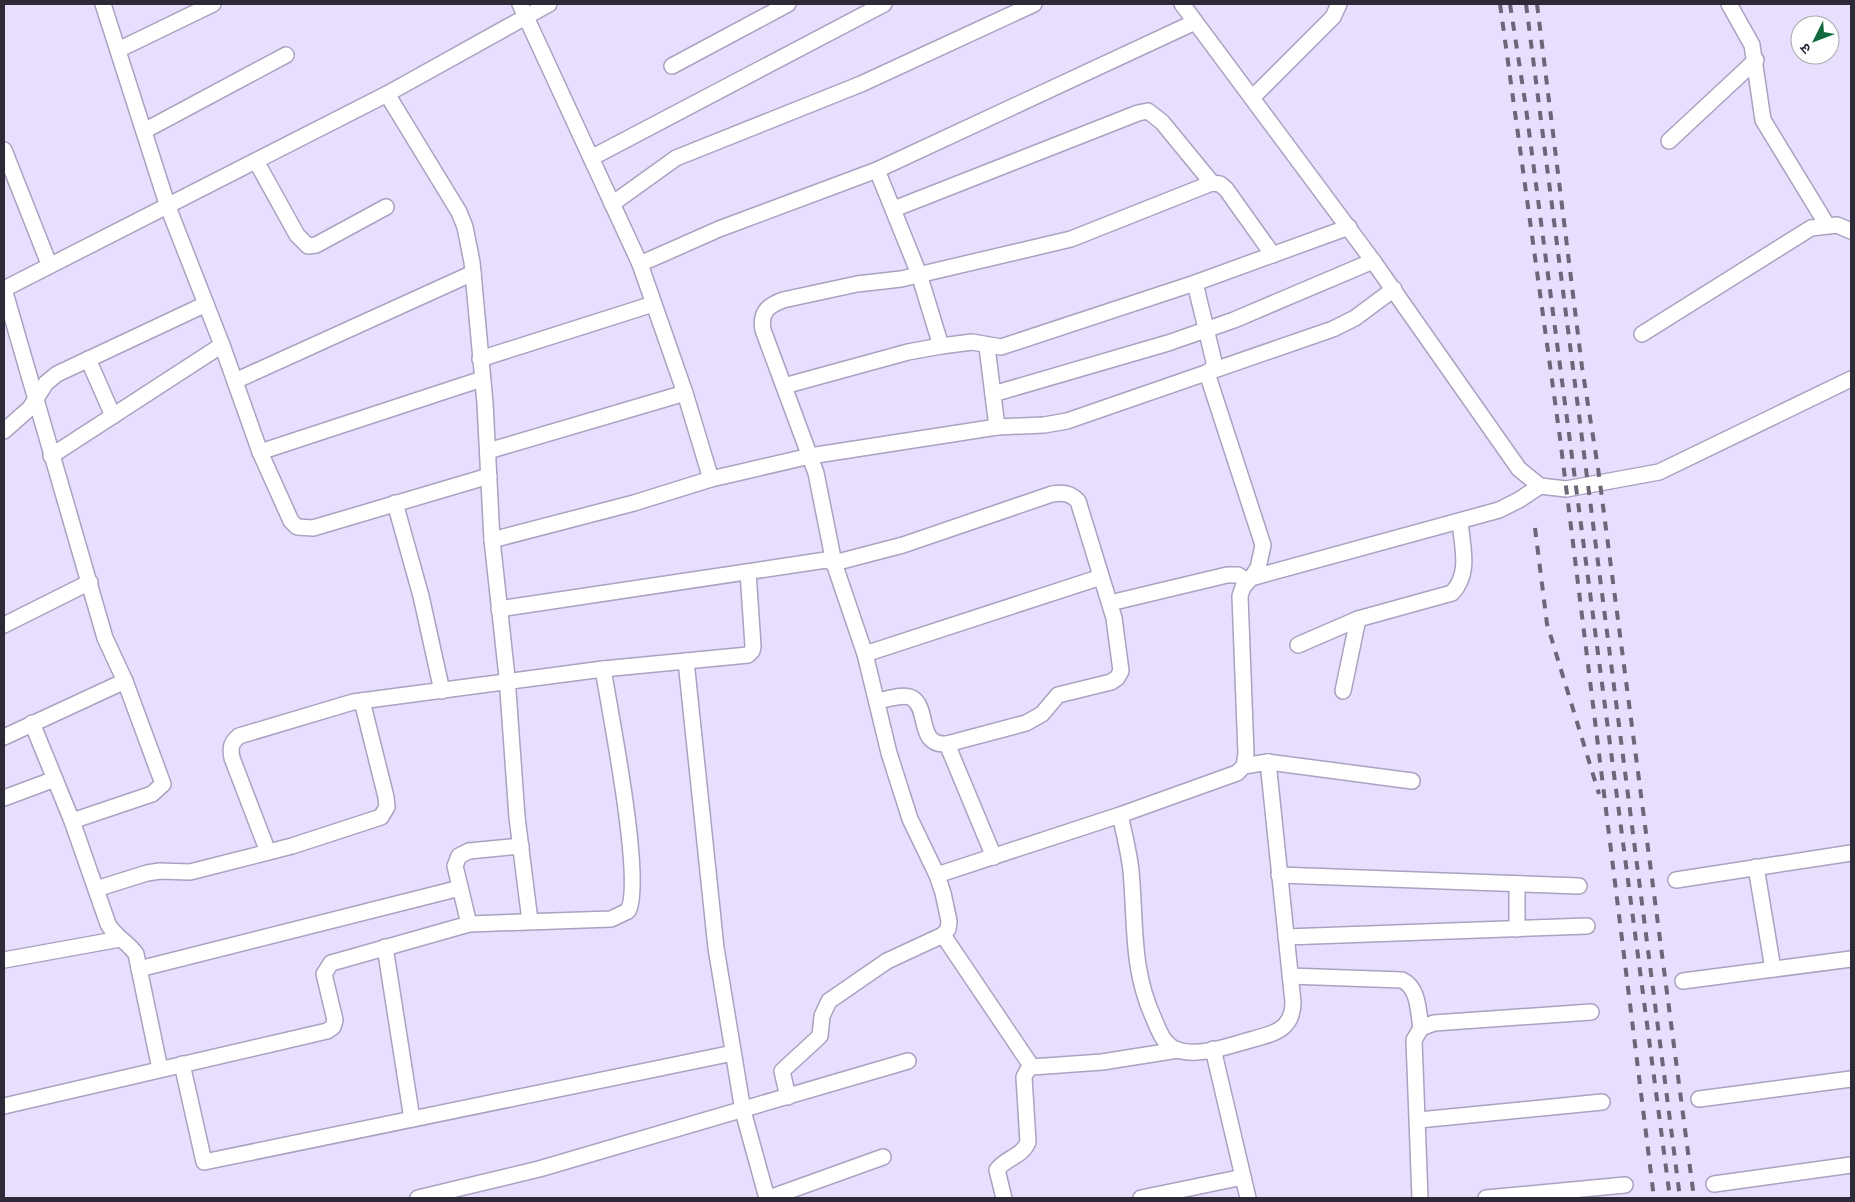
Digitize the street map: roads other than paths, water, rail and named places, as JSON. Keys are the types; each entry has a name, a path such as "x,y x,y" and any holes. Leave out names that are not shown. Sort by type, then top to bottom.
{"street":[{"path":"102,4 168,207 222,345 260,452 291,522 297,527 313,528 489,476"},
{"path":"118,50 213,4"},
{"path":"72,822 152,794 162,784 125,681 105,638 4,289 49,264 168,207 387,94 523,10 549,4"},
{"path":"672,66 785,4"},
{"path":"590,158 884,4"},
{"path":"612,204 676,158 861,84 1034,4"},
{"path":"1182,4 1374,261 1519,469 1540,486 1566,489 1659,472 1849,382"},
{"path":"1252,98 1333,17 1339,4"},
{"path":"1729,4 1752,45 1756,60 1760,108 1763,120 1827,225"},
{"path":"523,10 640,264 685,393 711,479"},
{"path":"640,264 719,229 877,170 1195,22"},
{"path":"144,131 286,55"},
{"path":"1669,141 1756,60"},
{"path":"387,94 459,212 468,240 473,273 488,451 492,540 508,682 521,846 530,921"},
{"path":"894,210 1138,113 1148,111 1157,116 1212,184"},
{"path":"4,150 49,264"},
{"path":"256,161 297,235 308,246 316,245 386,207"},
{"path":"877,170 919,274 941,346"},
{"path":"788,1097 782,1071 820,1036 822,1016 829,1001 887,960 943,935 948,928 949,920 937,875 910,819 889,754 865,654 834,563 816,472 761,320 764,311 771,304 857,284 901,279 1071,239 1212,184 1220,184 1226,189 1273,255"},
{"path":"1642,334 1806,231 1827,225 1837,225 1851,231"},
{"path":"784,386 908,352 941,346 972,342 987,347 1001,348 1195,283 1349,228"},
{"path":"993,394 1168,343 1234,320 1374,261"},
{"path":"235,381 473,273"},
{"path":"1195,283 1215,366 1207,373"},
{"path":"492,540 634,503 711,479 810,456 997,427 1044,425 1067,421 1333,329 1355,318 1394,289"},
{"path":"4,431 30,408 36,397 57,374 206,304"},
{"path":"480,359 654,304"},
{"path":"51,456 222,345"},
{"path":"987,347 997,427"},
{"path":"88,359 113,416"},
{"path":"937,875 1120,815 1237,773 1244,766 1246,754 1240,596 1249,579 1258,568 1263,545 1207,373"},
{"path":"260,452 482,379"},
{"path":"488,451 685,393"},
{"path":"1110,603 1227,575 1238,575 1249,579 1499,510 1520,500 1540,486"},
{"path":"499,609 826,560 834,563 902,545 1052,494 1066,493 1078,501 1110,603 1121,671 1117,678 1111,682 1058,695 1042,714 1026,723 938,745 932,740 918,704 912,698 903,697 876,701"},
{"path":"395,503 421,596 442,691"},
{"path":"1298,645 1358,619 1452,593 1461,583 1464,570 1460,521"},
{"path":"268,852 232,758 230,749 233,741 239,736 330,708 362,701 603,669 748,656 752,651 748,572"},
{"path":"865,654 1102,577"},
{"path":"4,625 90,582"},
{"path":"1343,690 1358,619"},
{"path":"686,661 716,948 743,1110 768,1198 883,1157"},
{"path":"4,1106 327,1031 333,1027 335,1020 324,974 326,968 332,963 469,924 611,919 628,911 633,903 632,858 603,669"},
{"path":"4,737 125,681"},
{"path":"96,889 147,873 160,871 190,872 310,841 382,817 387,807 386,797 362,701"},
{"path":"32,723 72,822 108,924 113,933 136,954 160,1069"},
{"path":"947,744 994,857"},
{"path":"1244,766 1268,762 1412,781"},
{"path":"1004,1198 997,1170 1000,1165 1026,1148 1028,1142 1024,1077 1032,1067 1102,1062 1178,1050 1213,1050 1280,1030 1290,1021 1293,1008 1268,762"},
{"path":"4,798 55,779"},
{"path":"1120,815 1130,868 1135,925 1134,950 1138,976 1144,998 1166,1044 1178,1050"},
{"path":"469,924 455,866 459,856 470,850 521,846"},
{"path":"1676,880 1851,853"},
{"path":"1756,867 1773,969"},
{"path":"1279,875 1579,886"},
{"path":"1517,884 1517,929"},
{"path":"139,970 460,888"},
{"path":"1286,938 1587,926"},
{"path":"943,935 1032,1067"},
{"path":"4,960 120,939"},
{"path":"385,947 412,1119"},
{"path":"1683,981 1851,959"},
{"path":"1290,976 1402,980 1410,984 1414,992 1421,1028"},
{"path":"1420,1198 1419,1120 1414,1040 1421,1028 1434,1023 1591,1012"},
{"path":"1213,1050 1248,1198"},
{"path":"182,1064 204,1162 733,1053"},
{"path":"424,1198 539,1169 908,1061"},
{"path":"1699,1099 1851,1079"},
{"path":"1419,1120 1602,1102"},
{"path":"1714,1184 1851,1165"},
{"path":"1141,1198 1243,1177"},
{"path":"1486,1198 1625,1185"}],"railway":[{"path":"1500,4 1560,438 1654,1198"},
{"path":"1510,4 1525,101 1670,1198"},
{"path":"1526,4 1680,1198"},
{"path":"1537,4 1582,367 1598,468 1694,1198"},
{"path":"1535,528 1547,624 1599,794"}]}
